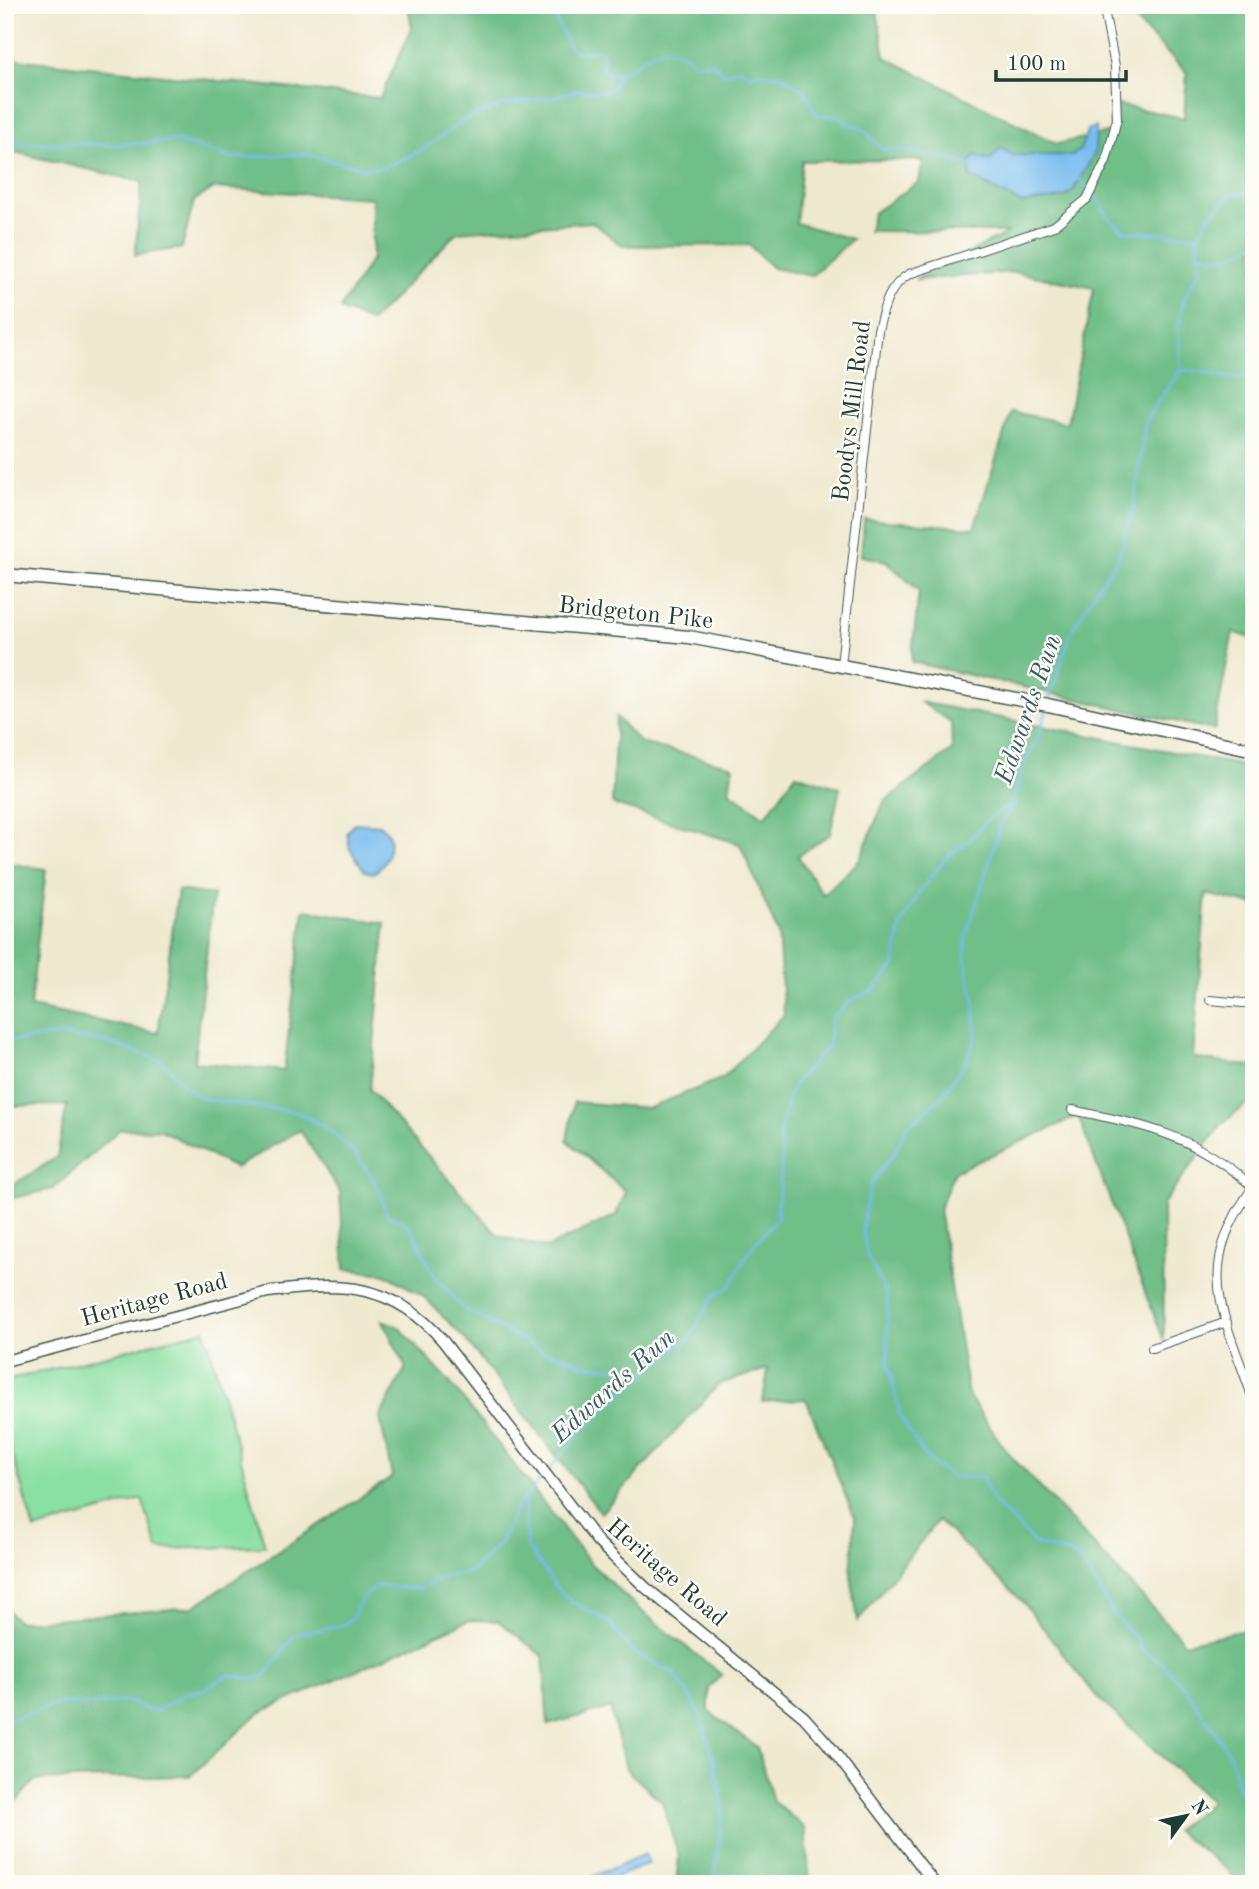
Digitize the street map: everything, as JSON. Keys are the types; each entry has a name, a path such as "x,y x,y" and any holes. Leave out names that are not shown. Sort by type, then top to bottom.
{"main road":[{"name":"Bridgeton Pike","path":"5,575 689,637 841,665 1254,750"}],"street":[{"path":"5,13 7,5"},
{"name":"Boodys Mill Road","path":"841,665 878,330 888,296 894,285 909,274 1054,226 1087,199 1107,161 1117,119 1115,65 1103,5"},
{"path":"1210,1000 1254,1004"},
{"path":"1072,1110 1170,1133 1212,1154 1253,1186 1229,1222 1217,1265 1217,1284 1254,1402"},
{"name":"Heritage Road","path":"5,1361 257,1294 307,1287 367,1290 397,1301 432,1328 553,1485 623,1567 777,1692 811,1724 935,1884"},
{"path":"1152,1348 1227,1322"}],"green space":[{"path":"408,5 876,5 885,57 1057,144 1111,132 1113,104 1184,118 1187,73 1135,20 1146,5 1254,5 1254,639 1233,632 1214,730 911,662 919,591 886,561 861,556 864,519 974,528 1011,412 1067,423 1094,288 1014,272 915,280 1009,232 869,231 873,213 919,182 923,160 802,161 796,223 852,239 811,276 773,268 749,245 623,246 592,222 457,232 371,322 340,309 372,258 372,198 214,188 194,201 182,248 135,255 142,182 5,150 5,58 380,98 412,28"},
{"path":"920,702 1254,768 1254,905 1206,894 1193,1058 1254,1067 1254,1098 1222,1124 1163,1204 1164,1341 1078,1116 954,1172 939,1209 968,1395 1007,1452 1185,1643 1254,1628 1254,1884 1238,1884 1228,1870 1175,1830 1211,1802 1097,1697 1022,1601 938,1520 858,1621 851,1575 855,1519 806,1399 763,1402 768,1369 719,1384 601,1513 464,1338 423,1296 385,1274 345,1269 340,1192 300,1130 235,1168 161,1130 120,1129 53,1189 5,1200 5,1190 57,1157 67,1105 5,1106 5,863 46,869 30,1007 158,1033 178,890 213,895 194,1062 284,1071 304,910 385,923 370,1090 498,1235 547,1248 616,1215 626,1192 567,1140 574,1102 649,1108 723,1078 784,1015 778,933 740,844 612,804 616,717 641,743 733,766 729,791 765,817 796,774 840,788 830,834 798,856 823,895 859,861 884,802 952,750 951,722"},
{"path":"382,1320 399,1327 452,1385 592,1565 640,1610 722,1675 709,1688 709,1712 757,1747 773,1801 805,1828 810,1884 676,1884 679,1857 662,1802 626,1769 610,1708 548,1725 543,1656 498,1621 470,1620 259,1713 190,1776 35,1780 5,1814 5,1608 19,1622 193,1607 392,1477 380,1417 406,1367"},
{"path":"205,1330 265,1546 158,1549 142,1499 34,1530 5,1429 5,1381"}],"water":[{"path":"1096,127 1095,153 1073,191 1065,197 1022,204 970,177 970,163 975,155 990,160 1001,148 1013,155 1073,155 1080,150 1088,129"},
{"path":"354,823 379,825 388,832 390,843 387,855 382,866 373,873 365,871 350,849 347,833"},
{"path":"645,1854 649,1863 601,1884 575,1884"}],"waterway":[{"path":"549,5 570,49 578,52 599,50 604,57 602,69 608,74 629,69 647,56 668,49 695,63 713,63 725,74 740,68 750,76 760,72 766,75 779,74 805,91 817,115 840,116 847,123 863,129 882,149 916,152 973,166"},
{"path":"5,142 114,145 178,141 232,158 305,154 363,168 382,168 421,151 464,120 506,104 554,97 577,90 605,92 612,89 619,75"},
{"path":"1080,180 1096,197 1109,218 1124,231 1198,236"},
{"name":"Edwards Run","path":"1048,702 1070,635 1096,589 1116,562 1123,543 1134,504 1146,419 1181,369 1178,327 1184,298 1200,270 1197,237 1210,215 1227,198 1233,194 1254,191"},
{"path":"1199,253 1217,258 1230,257 1254,244"},
{"path":"1180,370 1227,377 1254,374"},
{"path":"1047,709 1039,736 1023,766 1013,805 1001,823 965,940 967,971 974,996 976,1037 967,1059 941,1098 908,1125 894,1153 871,1183 862,1227 867,1255 887,1295 888,1363 900,1416 923,1454 941,1470 955,1477 982,1478 995,1504 1036,1544 1073,1555 1082,1562 1115,1616 1139,1641 1139,1647 1163,1664 1187,1690 1229,1753 1239,1789 1246,1795 1254,1794"},
{"name":"Edwards Run","path":"547,1472 580,1433 638,1378 689,1339 714,1295 730,1287 748,1252 777,1218 782,1161 780,1131 789,1095 797,1080 828,1046 832,1018 850,1001 874,990 894,966 901,925 922,888 949,855 971,839 986,821 1012,803"},
{"path":"5,1042 61,1035 109,1043 162,1061 193,1094 208,1100 295,1112 308,1118 333,1134 354,1153 379,1190 387,1216 402,1221 411,1228 434,1276 463,1308 543,1351 573,1359 581,1365 620,1368 638,1378"},
{"name":"Edwards Run","path":"5,1721 60,1703 88,1705 128,1701 147,1710 157,1711 186,1693 203,1690 228,1675 253,1679 265,1676 295,1635 343,1625 352,1618 364,1596 377,1586 420,1589 442,1577 471,1572 501,1542 517,1506 543,1477"},
{"path":"524,1500 527,1546 557,1588 574,1603 609,1622 633,1652 675,1674 700,1713 718,1776 723,1807 714,1884"}]}
